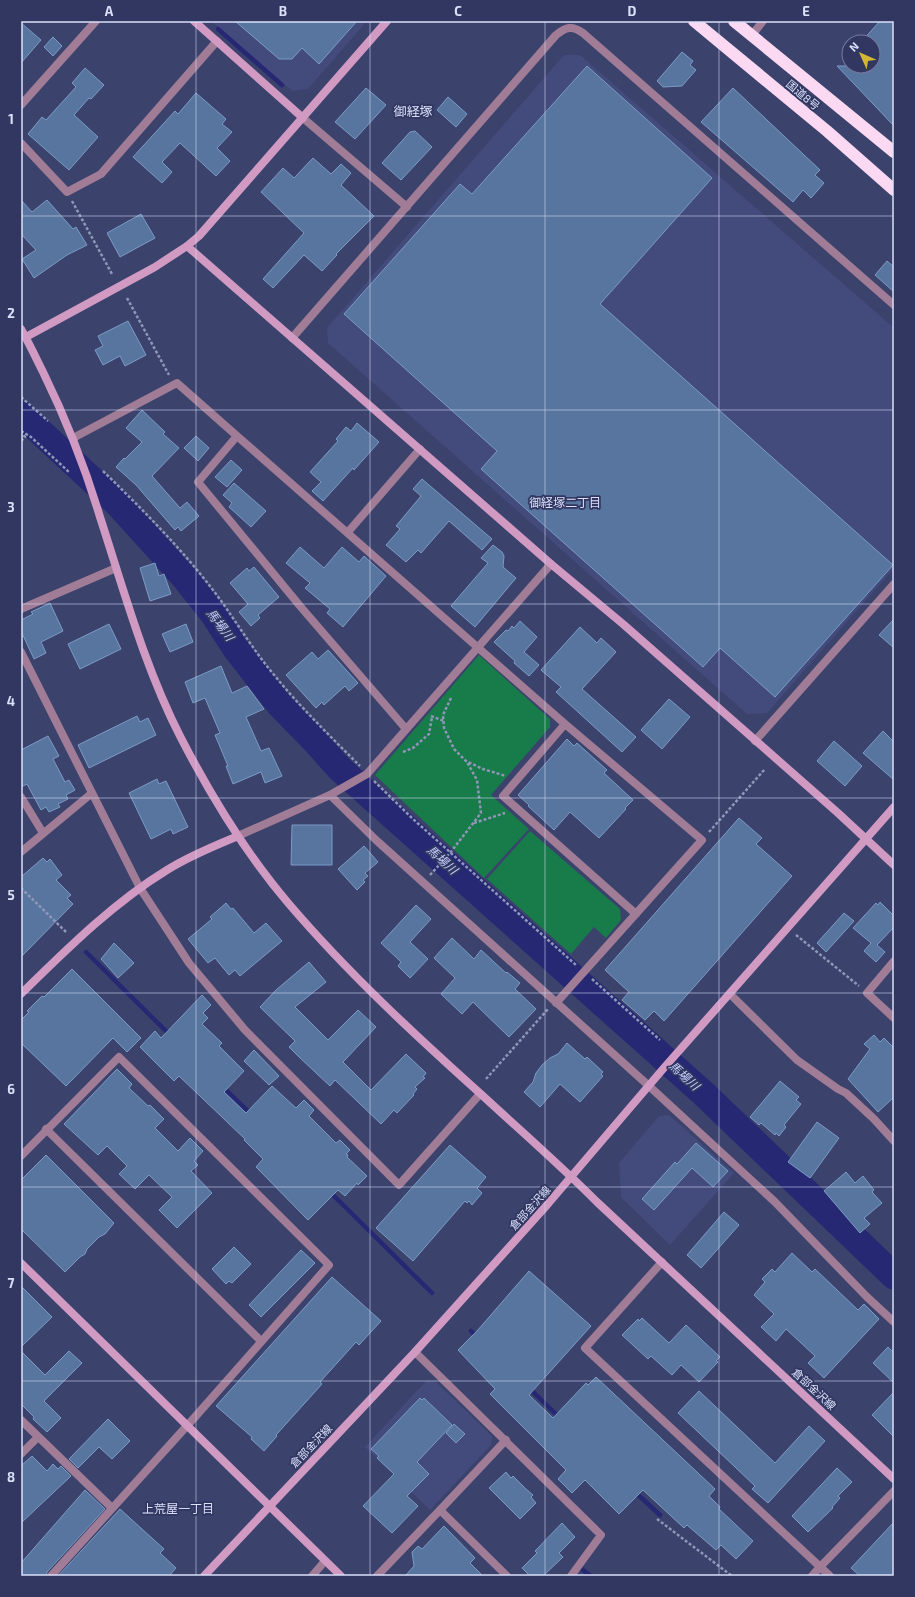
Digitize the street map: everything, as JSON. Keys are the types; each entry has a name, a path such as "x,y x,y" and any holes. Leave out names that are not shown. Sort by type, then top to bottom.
{"highway":[{"name":"国道8号","path":"694,21 827,131 894,190"},
{"name":"国道8号","path":"734,21 894,152"}],"street":[{"path":"21,105 96,21"},
{"path":"194,21 303,118 407,207"},
{"path":"26,337 148,271 187,246 199,236 387,21"},
{"path":"752,35 762,21"},
{"path":"292,338 556,35 563,29 570,27 577,29 589,38 894,305"},
{"path":"21,143 67,192 100,174 217,42"},
{"path":"187,246 551,564 623,624 894,865"},
{"path":"21,329 57,400 73,438 151,671 179,735 212,795 238,836 256,863 287,902 342,963 480,1094 572,1177 676,1054 894,807"},
{"path":"73,438 177,382 565,724 702,840 555,1002"},
{"path":"237,436 198,482 300,606 406,729"},
{"path":"348,532 420,449"},
{"path":"21,994 75,941 140,888 167,870 195,854 238,836 362,778 551,564"},
{"path":"21,609 116,568"},
{"path":"755,741 894,584"},
{"path":"21,652 140,888 189,963 245,1030 400,1185 480,1094"},
{"path":"565,724 503,796 636,914"},
{"path":"21,852 92,794"},
{"path":"330,794 376,840 649,1086 775,1202 867,1297 894,1322"},
{"path":"21,797 43,833"},
{"path":"894,961 867,992 894,1018"},
{"path":"730,994 797,1060 838,1090 846,1093 874,1119 894,1141"},
{"path":"21,1156 46,1129 119,1057 329,1265 51,1576"},
{"path":"46,1129 261,1341"},
{"name":"倉部金沢線","path":"204,1576 415,1352 572,1177 596,1202 894,1478"},
{"path":"662,1262 585,1348 830,1576"},
{"path":"21,1264 341,1576"},
{"path":"415,1352 601,1535 571,1576"},
{"path":"21,1420 112,1508"},
{"path":"21,1454 38,1437"},
{"path":"377,1576 506,1440"},
{"path":"812,1576 894,1491"},
{"path":"440,1510 507,1576"},
{"path":"312,1576 325,1561"}],"path":[{"path":"67,192 112,274"},
{"path":"127,298 174,384"},
{"path":"21,397 48,421"},
{"path":"21,431 25,437 21,441"},
{"path":"21,431 31,437 70,473"},
{"path":"434,870 446,858 481,813 476,780 466,761 454,749 444,728 443,715 452,694"},
{"path":"387,751 400,752 413,748 429,734 432,717"},
{"path":"466,761 482,769 518,779"},
{"path":"702,840 764,769"},
{"path":"474,823 517,808"},
{"path":"21,888 66,932"},
{"path":"788,928 867,992"},
{"path":"486,1079 555,1002"},
{"path":"657,1519 732,1576"}],"shaded area":[{"path":"211,21 367,21 308,89 292,91"},
{"path":"564,55 580,55 894,328 894,568 767,713 747,714 328,343 327,328"},
{"path":"669,1115 734,1173 670,1245 621,1197 619,1163 659,1116"},
{"path":"426,1381 435,1381 492,1436 491,1445 430,1510 365,1447"}],"green space":[{"path":"479,655 550,719 550,727 491,795 529,829 484,878 375,775"},
{"path":"530,831 620,909 621,920 606,938 594,927 571,954 487,879"}],"building":[{"path":"235,21 357,21 319,64 302,48 292,59 279,59"},
{"path":"880,21 894,21 894,126 845,74 881,74 881,34 868,34"},
{"path":"21,23 41,40 21,63"},
{"path":"53,37 62,46 53,56 44,47"},
{"path":"682,52 693,61 690,65 696,70 682,86 663,87 657,81"},
{"path":"587,66 712,178 600,304 893,565 775,697 720,648 703,667 481,469 497,451 344,314 460,184 472,194"},
{"path":"85,68 104,85 91,99 89,98 74,115 98,137 69,170 28,134 42,117 46,120 76,87 72,83"},
{"path":"366,88 386,105 355,139 335,122"},
{"path":"733,88 820,170 815,175 824,183 811,198 803,190 793,202 701,122"},
{"path":"196,93 226,119 222,124 232,132 217,148 230,161 216,176 180,143 162,162 172,172 162,183 133,157 175,111 178,114"},
{"path":"448,97 467,114 456,127 437,110"},
{"path":"415,131 432,147 401,180 382,163 410,132"},
{"path":"313,158 331,174 341,164 351,173 341,185 374,216 336,254 337,255 322,271 304,255 273,288 263,279 304,233 261,192 283,168 294,178"},
{"path":"21,200 32,212 47,200 73,229 76,227 87,245 67,255 34,278 22,259 36,250 21,234"},
{"path":"141,214 155,238 120,257 107,233"},
{"path":"887,261 894,267 894,292 875,275"},
{"path":"128,321 146,355 125,366 120,356 103,365 95,350 103,346 98,336"},
{"path":"142,410 165,432 163,434 179,448 152,476 180,508 187,502 199,516 181,531 178,527 175,530 136,485 116,467 142,442 126,428"},
{"path":"357,423 379,442 323,501 312,491 321,482 310,472 338,441 336,439 346,427 351,431"},
{"path":"196,436 209,448 198,461 184,448"},
{"path":"231,460 242,470 227,487 215,477"},
{"path":"422,479 492,539 482,550 449,521 421,553 418,550 406,562 386,545 400,529 396,526 421,496 413,489"},
{"path":"234,483 266,511 251,527 229,507 232,503 223,495"},
{"path":"493,545 502,552 504,556 503,567 516,578 475,627 451,606 488,563 481,558"},
{"path":"300,547 324,568 342,547 359,562 364,556 386,576 343,627 327,613 330,609 305,588 310,583 286,563"},
{"path":"155,563 159,576 164,574 171,594 150,601 140,568"},
{"path":"254,567 279,597 258,615 260,618 251,626 239,612 248,604 230,583 247,568 249,571"},
{"path":"50,603 63,631 41,642 46,653 34,659 21,631 21,620 33,614 31,612"},
{"path":"894,619 894,648 879,635"},
{"path":"520,621 537,637 524,652 539,665 529,676 494,642 506,630 508,631 512,626 514,628"},
{"path":"109,624 121,649 80,669 68,644"},
{"path":"186,624 193,642 170,652 162,634"},
{"path":"580,627 597,643 601,638 616,652 582,689 636,737 622,752 556,692 561,687 541,670"},
{"path":"328,650 358,683 349,691 345,686 324,705 322,702 316,708 286,675 312,652 318,659"},
{"path":"221,666 232,693 247,686 264,709 246,717 261,751 269,748 282,776 265,783 261,772 233,784 226,766 228,766 215,735 220,733 205,698 193,703 185,682"},
{"path":"669,699 690,717 662,749 641,730"},
{"path":"137,716 140,722 148,718 156,735 89,768 78,745"},
{"path":"883,731 894,742 894,780 863,753"},
{"path":"48,736 59,756 53,759 65,782 69,780 75,790 66,795 68,799 58,804 60,807 49,812 46,807 41,810 27,784 21,787 21,750"},
{"path":"567,739 574,746 577,743 607,770 604,773 633,800 599,838 570,812 554,830 518,795"},
{"path":"834,741 862,766 845,786 817,761"},
{"path":"157,779 159,784 166,781 188,827 173,834 171,829 151,839 129,793"},
{"path":"739,818 762,838 756,844 792,876 664,1021 654,1011 645,1020 622,1000 629,992 605,970"},
{"path":"292,825 332,825 332,865 291,865"},
{"path":"364,846 378,862 365,873 368,876 363,880 365,882 357,890 338,869"},
{"path":"43,858 47,862 50,859 62,875 56,880 71,895 67,898 73,904 21,957 21,877"},
{"path":"880,902 894,916 894,927 877,945 885,952 876,962 864,951 871,943 853,928 876,903 878,905"},
{"path":"226,903 231,909 233,908 254,933 266,923 282,941 240,976 235,970 229,975 215,958 208,963 188,939 212,919 210,917"},
{"path":"416,905 431,919 410,942 428,959 410,978 398,966 401,962 381,943"},
{"path":"844,913 854,921 826,952 817,943"},
{"path":"452,938 474,959 481,950 506,973 507,972 520,983 515,989 536,1009 509,1037 473,1002 462,1014 441,994 455,978 434,958"},
{"path":"114,943 134,963 118,978 101,959"},
{"path":"309,962 326,982 295,1007 328,1040 358,1010 376,1027 343,1062 371,1090 406,1054 426,1073 423,1077 425,1078 415,1087 417,1089 413,1094 414,1095 397,1113 394,1110 381,1124 335,1080 330,1086 298,1056 289,1047 295,1041 260,1007 276,990"},
{"path":"72,969 141,1038 127,1052 113,1038 66,1086 21,1043 21,1020 29,1012 27,1011 42,996 44,997"},
{"path":"202,995 211,1005 203,1013 208,1018 202,1024 222,1043 219,1046 244,1071 224,1092 246,1113 272,1086 296,1108 304,1100 314,1110 309,1116 336,1143 340,1140 350,1150 346,1154 348,1155 347,1157 367,1176 358,1185 357,1183 345,1196 338,1190 308,1220 256,1167 263,1159 244,1140 245,1139 179,1076 174,1081 140,1047 155,1031 161,1038"},
{"path":"874,1035 880,1042 884,1038 894,1048 894,1097 878,1112 848,1079 870,1049 864,1044"},
{"path":"567,1043 585,1059 587,1057 603,1072 601,1074 603,1076 580,1102 560,1084 540,1107 524,1092 533,1082 536,1073 542,1065 550,1058 558,1054"},
{"path":"254,1050 279,1076 269,1085 244,1061"},
{"path":"117,1069 132,1084 129,1088 164,1119 155,1128 178,1151 190,1138 203,1151 194,1161 198,1165 191,1171 212,1193 177,1228 159,1210 172,1197 149,1175 135,1189 119,1174 127,1166 107,1146 98,1155 64,1124"},
{"path":"780,1081 799,1097 796,1100 801,1104 784,1125 786,1127 779,1136 776,1133 775,1135 761,1123 759,1125 750,1117"},
{"path":"817,1122 839,1138 810,1178 788,1162"},
{"path":"696,1143 728,1171 713,1187 692,1168 654,1210 642,1199 675,1162 677,1164"},
{"path":"450,1145 486,1177 477,1188 482,1193 472,1205 469,1201 467,1203 465,1201 413,1261 376,1228"},
{"path":"46,1155 114,1223 105,1234 99,1237 87,1249 85,1254 65,1272 21,1229 21,1180"},
{"path":"846,1172 855,1183 863,1176 874,1190 872,1192 882,1203 864,1218 870,1224 860,1233 824,1191"},
{"path":"724,1212 739,1225 701,1268 687,1255"},
{"path":"234,1247 251,1264 232,1283 229,1281 226,1284 212,1269"},
{"path":"301,1250 315,1263 261,1317 249,1305"},
{"path":"792,1253 812,1272 815,1269 858,1310 864,1304 879,1319 824,1378 808,1363 815,1356 786,1329 776,1341 761,1327 774,1314 754,1295 765,1282 762,1279 772,1269 775,1272"},
{"path":"529,1271 591,1326 529,1395 553,1418 586,1383 588,1385 596,1377 715,1489 709,1496 720,1507 719,1509 753,1541 736,1559 721,1545 716,1550 687,1525 684,1528 643,1490 619,1514 585,1480 572,1493 558,1479 566,1470 490,1394 495,1389 458,1350 477,1331"},
{"path":"332,1277 381,1321 359,1345 356,1342 320,1382 322,1384 276,1435 277,1436 264,1451 251,1439 252,1437 216,1406"},
{"path":"21,1286 52,1317 21,1347"},
{"path":"642,1318 669,1343 686,1325 720,1357 716,1361 718,1362 699,1382 681,1365 672,1375 651,1356 648,1359 622,1335 638,1319 639,1321"},
{"path":"888,1347 894,1353 894,1383 873,1363"},
{"path":"21,1351 45,1375 69,1351 82,1363 44,1401 61,1418 47,1432 33,1419 34,1417 21,1404"},
{"path":"699,1391 775,1463 809,1426 825,1441 768,1503 752,1489 755,1486 678,1413"},
{"path":"894,1392 894,1437 872,1415"},
{"path":"420,1398 422,1400 424,1398 452,1425 417,1462 429,1474 407,1496 418,1506 392,1533 363,1506 394,1474 377,1458 379,1456 371,1449"},
{"path":"108,1419 130,1441 112,1459 99,1447 78,1468 69,1459"},
{"path":"454,1424 465,1434 456,1443 446,1433"},
{"path":"32,1456 47,1471 53,1464 58,1469 61,1466 71,1476 21,1523 21,1466"},
{"path":"837,1468 852,1482 838,1496 840,1498 832,1507 833,1508 808,1532 792,1516"},
{"path":"506,1472 511,1478 513,1476 533,1495 531,1497 536,1503 520,1519 489,1488"},
{"path":"85,1490 105,1509 47,1572 46,1576 21,1576 21,1563"},
{"path":"120,1509 164,1549 160,1553 176,1568 169,1576 58,1576"},
{"path":"894,1522 894,1576 860,1576 851,1568"},
{"path":"562,1523 575,1537 559,1553 563,1557 543,1576 530,1576 522,1568 537,1553 535,1551"},
{"path":"444,1526 475,1558 470,1563 483,1576 405,1576 414,1566 412,1552 418,1546 422,1549"}],"waterway":[{"path":"218,29 282,85"},
{"name":"馬場川","path":"21,414 118,504 184,577 212,612 236,649 279,704 340,769 703,1093 894,1276"},
{"path":"86,952 170,1035"},
{"path":"223,1087 252,1115"},
{"path":"330,1192 432,1293"},
{"path":"471,1331 478,1338"},
{"path":"529,1388 560,1418"},
{"path":"635,1492 660,1515"},
{"path":"583,1570 591,1576"}],"district":[{"name":"御経塚","path":"413,111"},
{"name":"御経塚二丁目","path":"565,503"},
{"name":"上荒屋一丁目","path":"178,1509"}]}
